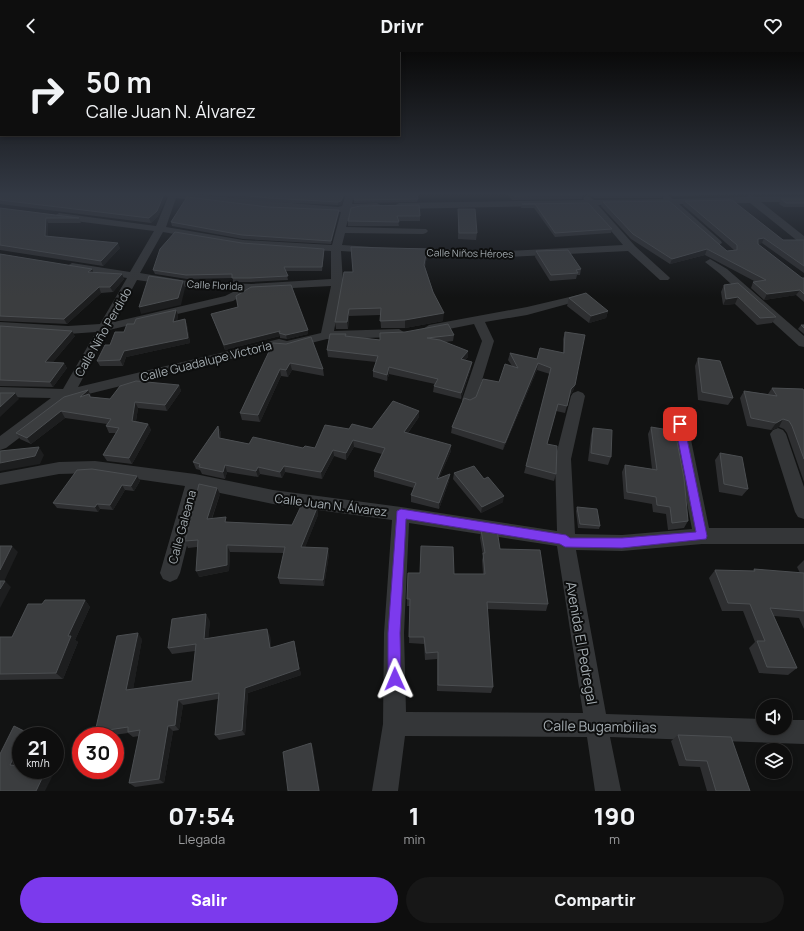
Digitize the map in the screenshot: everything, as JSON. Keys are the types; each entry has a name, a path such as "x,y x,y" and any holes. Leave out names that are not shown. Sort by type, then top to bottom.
{"street":[{"path":"156,228 243,243 383,251"},
{"path":"614,228 631,248 664,278"},
{"path":"701,228 723,248"},
{"path":"789,228 804,240"},
{"name":"Calle Niño Perdido","path":"0,444 67,394 103,328 135,276 160,229"},
{"path":"327,335 337,282 336,249 341,230 423,231"},
{"name":"Calle Niños Héroes","path":"398,251 506,254 631,248"},
{"path":"710,262 723,271 804,343"},
{"name":"Calle Florida","path":"60,264 193,285 251,287 337,282"},
{"path":"0,326 68,330 103,328 229,299 251,287"},
{"name":"Calle Guadalupe Victoria","path":"0,392 67,394 279,343 287,345 327,335 376,335 416,331 478,321 527,311 578,298"},
{"path":"469,400 488,341 478,321"},
{"name":"Avenida El Pedregal","path":"578,396 563,459 565,541 608,791"},
{"path":"680,424 702,536"},
{"path":"778,434 804,512"},
{"name":"Calle Juan N. Álvarez","path":"0,480 59,468 95,467 195,481 273,497 401,514 565,541 622,543 702,536 804,536"},
{"name":"Calle Galeana","path":"170,573 195,481"},
{"path":"385,791 395,724 394,633 401,514"},
{"name":"Calle Bugambilias","path":"395,724 597,724 804,732"}],"building":[{"path":"0,228 45,228 45,236 118,243 101,261 0,245"},
{"path":"206,228 334,228 331,241 242,235"},
{"path":"459,228 477,228 477,233 459,233"},
{"path":"552,228 612,229 555,233"},
{"path":"628,228 701,228 727,251 737,250 737,245 717,228 768,228 783,240 804,240 804,266 764,238 758,239 758,244 804,278 804,294 800,290 767,294 753,282 766,280 707,249 672,259 633,234"},
{"path":"175,232 242,243 324,249 322,267 284,267 288,276 250,278 232,278 232,274 186,275 153,270 160,249"},
{"path":"351,247 427,249 424,265 433,292 444,313 405,320 380,321 381,308 349,309 347,322 335,322 344,272 353,272"},
{"path":"568,250 581,269 576,270 578,273 551,275 536,251"},
{"path":"0,254 92,269 88,272 122,274 110,287 99,287 64,319 0,316"},
{"path":"149,276 183,281 178,298 139,307"},
{"path":"738,283 776,317 760,318 738,297 726,299 724,285"},
{"path":"291,285 308,330 286,335 279,333 280,331 224,345 211,314 238,307 236,296 251,287"},
{"path":"586,293 608,311 591,316 569,298"},
{"path":"176,310 173,322 185,319 188,338 124,351 120,360 97,361 105,345 110,345 115,332 124,332 127,324 134,324 136,319"},
{"path":"448,324 454,335 427,338 440,340 468,351 461,359 472,362 461,393 434,386 438,379 389,367 387,375 373,371 378,356 327,350 330,334 346,334 345,336 380,340 380,333 405,332"},
{"path":"0,326 72,331 45,362 64,363 50,382 0,380"},
{"path":"565,332 585,335 575,385 571,389 567,406 558,404 547,444 557,446 556,474 526,466 551,368 538,363 505,443 452,427 464,398 470,400 476,397 483,379 499,382 505,364 518,368 510,353 537,359 540,348 564,353"},
{"path":"311,337 323,369 290,363 286,370 280,369 258,415 240,413 273,343 286,344"},
{"path":"698,358 720,361 733,398 702,392"},
{"path":"136,381 179,385 165,405 135,402 132,421 148,424 129,458 103,455 119,428 106,426 111,419 61,411 27,438 16,433 64,397 88,390 80,397 89,394 90,397 110,399 120,386"},
{"path":"772,388 803,389 804,391 804,459 789,421 783,419 776,423 751,418 744,391 777,396"},
{"path":"0,393 15,393 0,407"},
{"path":"393,401 419,411 404,432 451,445 437,479 450,474 439,503 411,495 416,483 374,471 385,448 353,440 346,453 333,450 321,472 284,466 280,472 258,467 256,471 225,465 223,472 199,467 200,464 193,462 218,426 219,438 249,444 253,437 303,448 305,446 315,448 325,425 349,429 352,424 372,429"},
{"path":"651,427 675,431 684,478 688,521 672,523 670,507 657,505 656,497 627,492 625,465 657,470"},
{"path":"593,428 612,430 611,457 591,453"},
{"path":"39,447 35,456 0,463 0,451"},
{"path":"720,453 742,457 748,489 724,484"},
{"path":"474,466 484,479 488,477 504,496 482,507 454,473"},
{"path":"92,469 137,476 131,486 122,485 110,505 97,504 95,507 53,503 77,470"},
{"path":"199,484 217,488 207,519 226,517 225,522 292,525 301,506 317,508 301,547 328,548 323,580 278,578 285,547 227,545 227,565 196,571 198,540 185,541"},
{"path":"577,507 597,509 600,526 580,524"},
{"path":"481,530 497,530 500,549 540,550 548,604 487,602 493,687 438,685 438,652 426,653 424,637 409,637 410,599 407,599 408,573 420,573 421,546 453,547 454,574 485,574 483,553 485,553"},
{"path":"0,546 12,546 0,570"},
{"path":"754,569 804,573 804,611 770,608 797,668 767,667 757,641 765,641 750,604 728,603 715,570 755,571"},
{"path":"0,581 5,581 0,589"},
{"path":"45,600 85,600 68,636 71,636 56,673 0,674 0,637 12,637 28,604 42,604"},
{"path":"206,614 204,639 267,629 270,648 294,641 299,669 245,688 242,730 215,735 219,693 178,700 175,725 168,726 159,779 129,783 140,730 128,732 128,727 96,727 117,636 138,633 126,690 192,681 196,644 168,648 172,619"},
{"path":"12,730 12,761 10,765 12,765 12,779 42,779 36,791 0,791 0,754"},
{"path":"678,735 731,737 750,791 716,791 707,761 686,760"},
{"path":"311,743 319,791 288,791 283,752"}],"route":[{"path":"395,679 394,633 396,569 401,514 566,540 565,542 622,543 702,536 680,424"}]}
